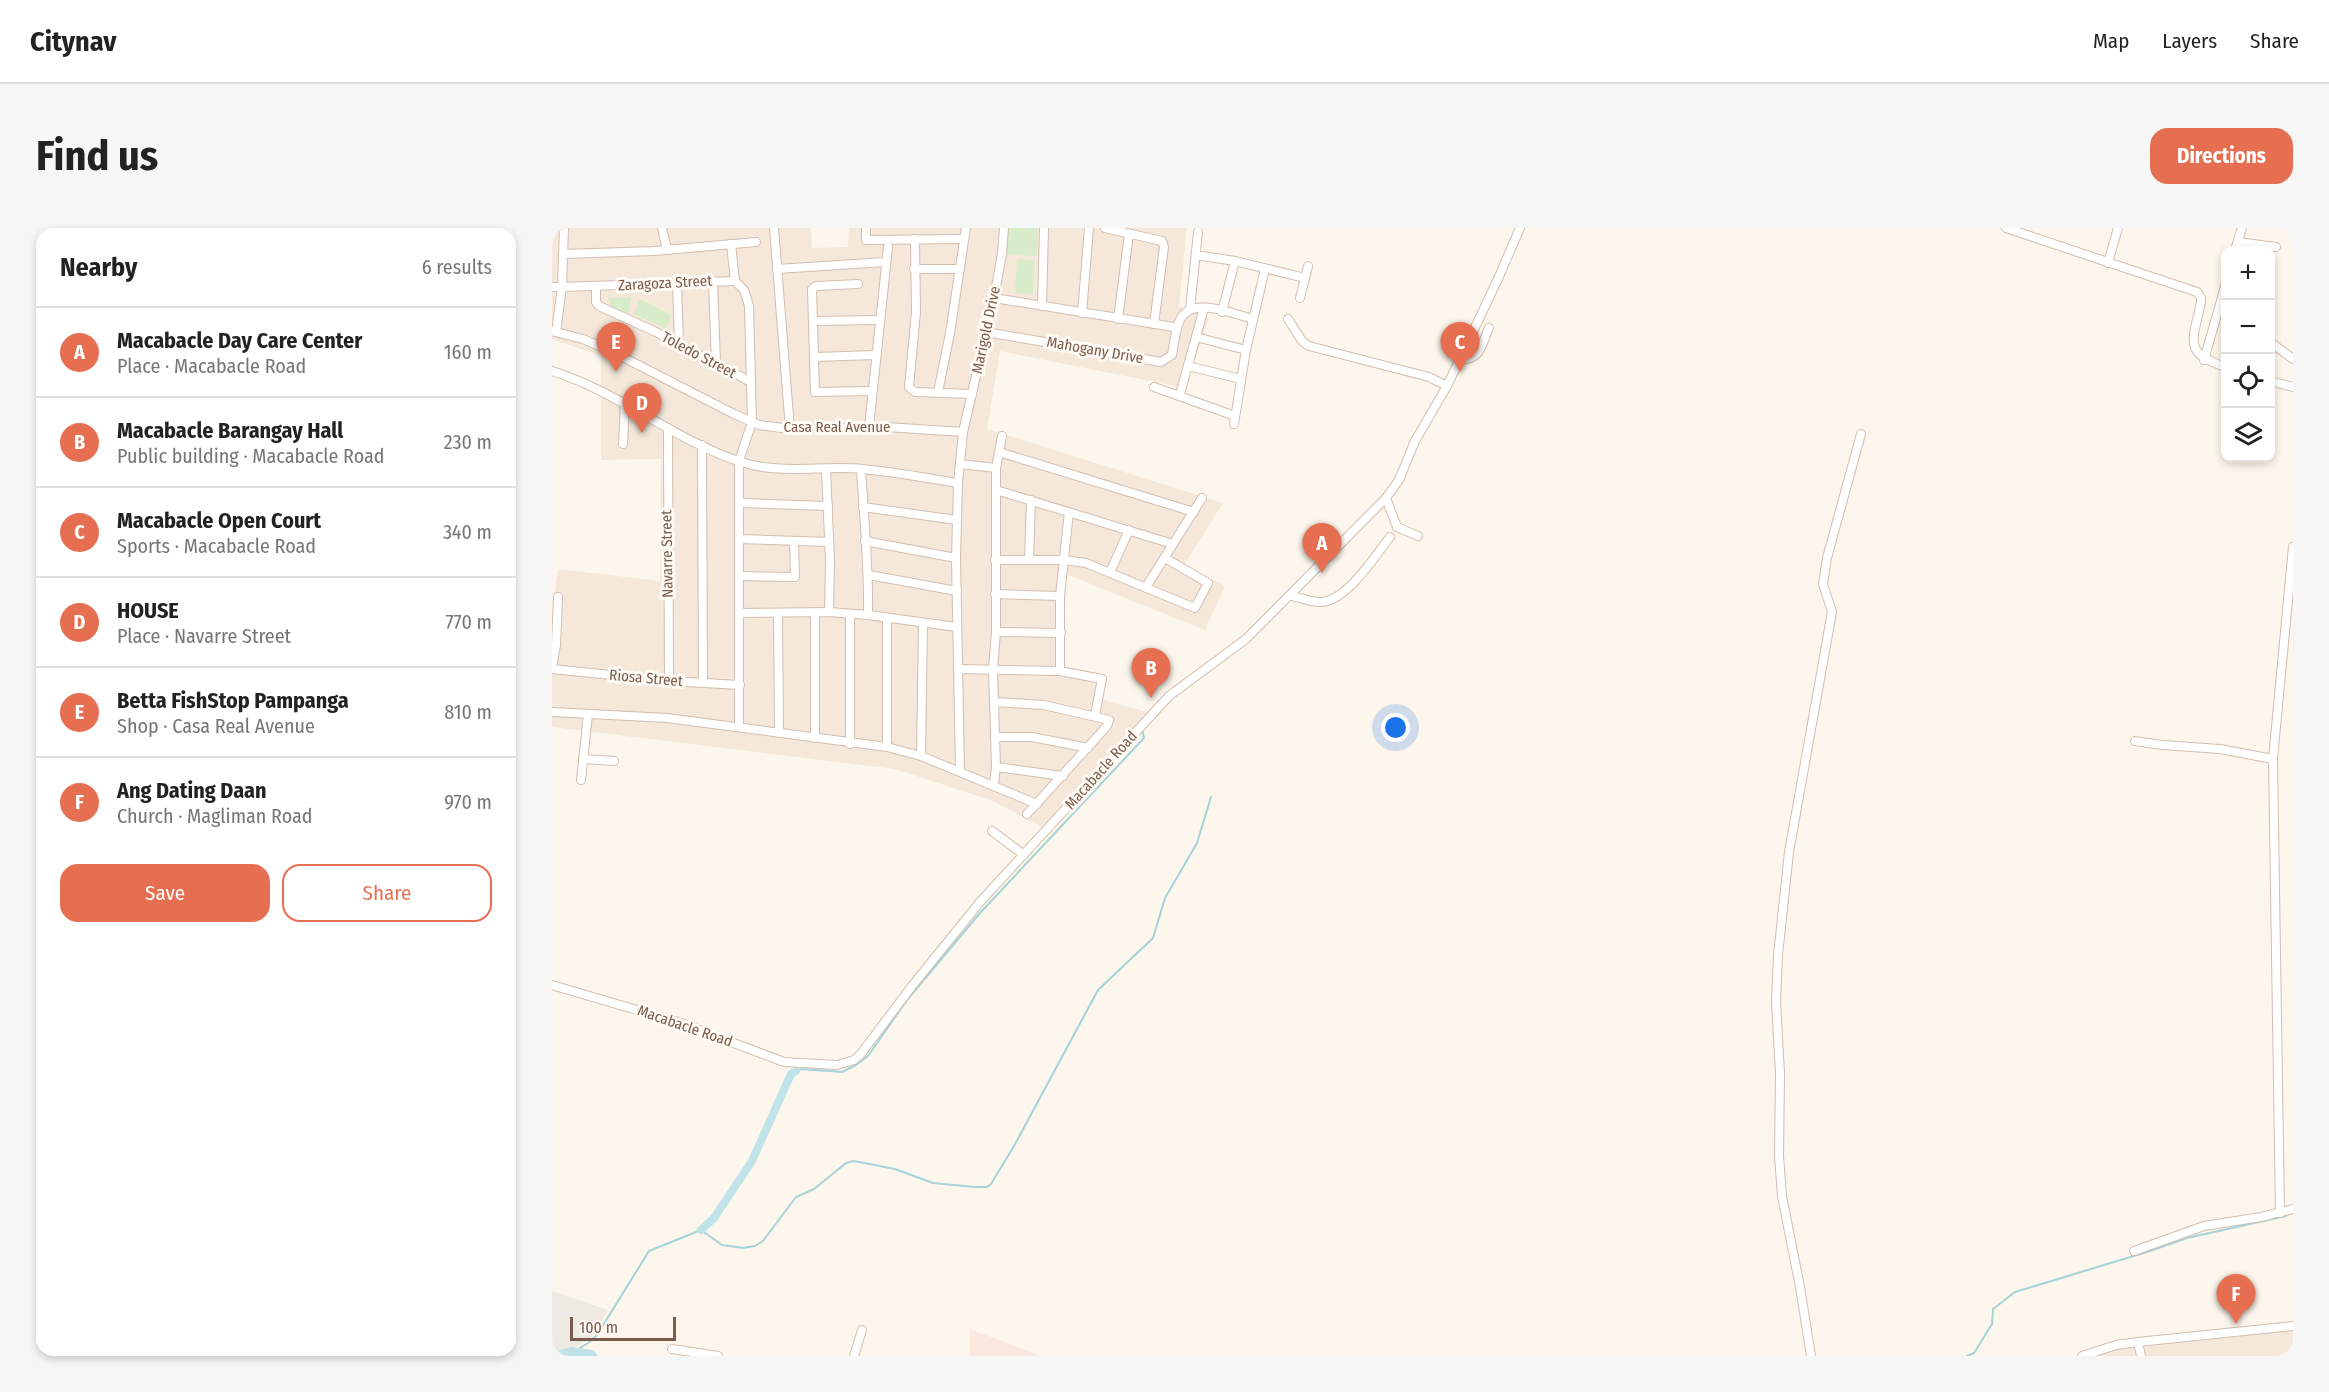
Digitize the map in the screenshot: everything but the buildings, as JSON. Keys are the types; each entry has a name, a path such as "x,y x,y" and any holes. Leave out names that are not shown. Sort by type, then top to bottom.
{"street":[{"path":"554,332 562,287 564,228"},
{"path":"662,228 667,249"},
{"path":"774,228 790,429"},
{"path":"866,228 866,240 963,240"},
{"path":"938,392 950,333 966,228"},
{"name":"Marigold Drive","path":"960,771 956,558 958,483 963,432 994,298 1004,228"},
{"path":"1042,306 1044,228"},
{"path":"1082,313 1089,228"},
{"path":"1105,228 1162,241 1164,247 1154,324"},
{"name":"Macabacle Road","path":"552,985 681,1023 779,1061 837,1065 854,1060 866,1050 912,986 980,902 1169,696 1246,639 1386,498 1398,480 1415,441 1447,386 1520,228"},
{"path":"2006,228 2035,232 2108,263 2181,286 2200,295 2201,302 2193,346 2204,360 2221,365"},
{"path":"2108,263 2118,228"},
{"path":"2236,246 2242,228"},
{"path":"1198,232 1190,309 1204,308 1253,319"},
{"path":"1118,319 1129,234"},
{"path":"915,239 916,312 909,387 915,392 972,394"},
{"path":"563,254 756,242"},
{"path":"2238,242 2276,247"},
{"path":"731,244 735,280 744,290 749,306 752,382 752,422 739,461 739,727"},
{"path":"869,427 888,247"},
{"path":"1196,255 1235,261 1305,278"},
{"path":"1222,312 1235,261"},
{"path":"777,269 885,262"},
{"path":"1300,298 1308,266"},
{"path":"1154,387 1180,394 1234,420 1246,350 1265,268"},
{"path":"914,269 960,269"},
{"name":"Zaragoza Street","path":"552,287 735,280"},
{"path":"713,281 716,364"},
{"path":"677,283 679,344"},
{"path":"858,284 813,286 815,392 872,391"},
{"name":"Toledo Street","path":"596,287 596,302 599,306 752,382"},
{"path":"994,298 1174,327"},
{"path":"2204,360 2221,300"},
{"path":"1180,394 1204,308"},
{"name":"Mahogany Drive","path":"986,332 1161,362 1172,355 1179,320 1190,309"},
{"path":"1288,319 1302,341 1309,346 1429,377 1447,386"},
{"path":"813,321 880,320"},
{"path":"1459,359 1469,360 1476,356 1489,328"},
{"name":"Casa Real Avenue","path":"554,332 583,339 609,350 759,425 790,429 869,427 963,432"},
{"path":"1196,337 1246,350"},
{"path":"2275,345 2293,358"},
{"path":"815,357 875,355"},
{"path":"1188,366 1241,379"},
{"path":"552,371 571,377 702,445 759,467 784,470 861,469 958,483"},
{"path":"2275,382 2293,387"},
{"path":"623,444 625,404"},
{"name":"Navarre Street","path":"668,428 669,681"},
{"path":"1811,1356 1782,1196 1779,1156 1780,1073 1776,1002 1778,955 1789,852 1832,612 1823,585 1827,558 1861,434"},
{"path":"993,784 996,767 993,669 996,632 996,468 1002,436"},
{"path":"702,445 703,684"},
{"path":"999,452 1194,512"},
{"path":"960,464 996,468"},
{"path":"826,469 829,612"},
{"path":"861,469 869,575 868,615"},
{"path":"996,490 1173,544"},
{"path":"1146,587 1202,498"},
{"path":"1386,498 1397,527 1418,536"},
{"path":"1029,559 1031,500"},
{"path":"739,503 828,506"},
{"path":"863,507 957,520"},
{"path":"1060,671 1060,596 1069,512"},
{"path":"1110,572 1129,530"},
{"path":"1291,596 1318,602 1331,600 1345,592 1390,537"},
{"path":"739,539 829,542"},
{"path":"739,576 795,577 794,541"},
{"path":"865,541 956,558"},
{"path":"2280,1213 2273,759 2293,547"},
{"path":"995,560 1064,560 1086,563 1195,608 1208,583 1165,558"},
{"path":"869,575 957,591"},
{"path":"995,594 1060,596"},
{"path":"552,668 556,645 558,597"},
{"path":"739,613 829,612 957,627"},
{"path":"778,613 779,733"},
{"path":"814,738 815,613"},
{"path":"850,614 850,744"},
{"path":"887,618 887,747"},
{"path":"921,756 923,622"},
{"path":"996,632 1061,633"},
{"name":"Riosa Street","path":"552,668 669,681 740,685"},
{"path":"958,669 1060,671 1102,679 1095,715"},
{"path":"995,702 1044,705 1109,720 1109,723 1088,748 1027,814"},
{"path":"552,712 667,718 850,744 887,747 921,756 1037,804"},
{"path":"581,780 588,714"},
{"path":"995,736 1032,737 1088,748"},
{"path":"2136,741 2162,746 2220,749 2273,759"},
{"path":"583,759 614,761"},
{"path":"996,767 1063,776"},
{"path":"992,831 1024,855"},
{"path":"2134,1251 2204,1226 2293,1209"},
{"path":"2082,1356 2116,1345 2293,1326"},
{"path":"854,1356 862,1330"},
{"path":"2138,1342 2141,1356"},
{"path":"672,1349 718,1356"}],"shaded area":[{"path":"552,228 811,228 812,248 848,247 849,228 1187,228 1179,306 1209,318 1185,388 1000,351 987,429 1223,503 1184,565 1225,586 1205,630 1066,574 1064,666 1105,675 1100,699 1147,712 1041,827 993,801 895,769 552,727 552,612 558,569 660,581 661,459 601,460 601,356 552,339"},
{"path":"552,1291 608,1310 590,1339 577,1346 552,1352"},
{"path":"970,1329 1025,1350 1041,1356 970,1356"},
{"path":"2293,1329 2293,1356 2092,1356 2146,1343"}],"green space":[{"path":"1007,228 1038,228 1037,256 1006,255"},
{"path":"1017,259 1034,260 1033,294 1015,293"},
{"path":"631,297 629,314 612,306 608,298"},
{"path":"640,299 671,315 666,329 634,314"}],"waterway":[{"path":"796,1071 802,1069 842,1072 868,1056 907,1000 980,913 1144,738 1142,729"},
{"path":"572,1353 597,1335 649,1251 701,1230 722,1245 743,1248 755,1246 763,1241 796,1197 814,1189 846,1163 854,1161 895,1169 933,1183 975,1187 987,1187 991,1184 1098,990 1153,938 1165,898 1197,843 1211,797"},
{"path":"701,1230 714,1218 752,1161 791,1074 796,1071"},
{"path":"736,1182 752,1161"},
{"path":"1967,1356 1974,1353 1992,1324 1993,1309 2015,1292 2187,1238 2286,1216"},
{"path":"560,1356 572,1353 591,1356"}],"place":[{"name":"Betta FishStop Pampanga","path":"616,372"},
{"name":"Macabacle Open Court","path":"1460,372"},
{"name":"HOUSE","path":"642,433"},
{"name":"Macabacle Day Care Center","path":"1322,573"},
{"name":"Macabacle Barangay Hall","path":"1151,698"},
{"name":"Ang Dating Daan","path":"2236,1324"}]}
